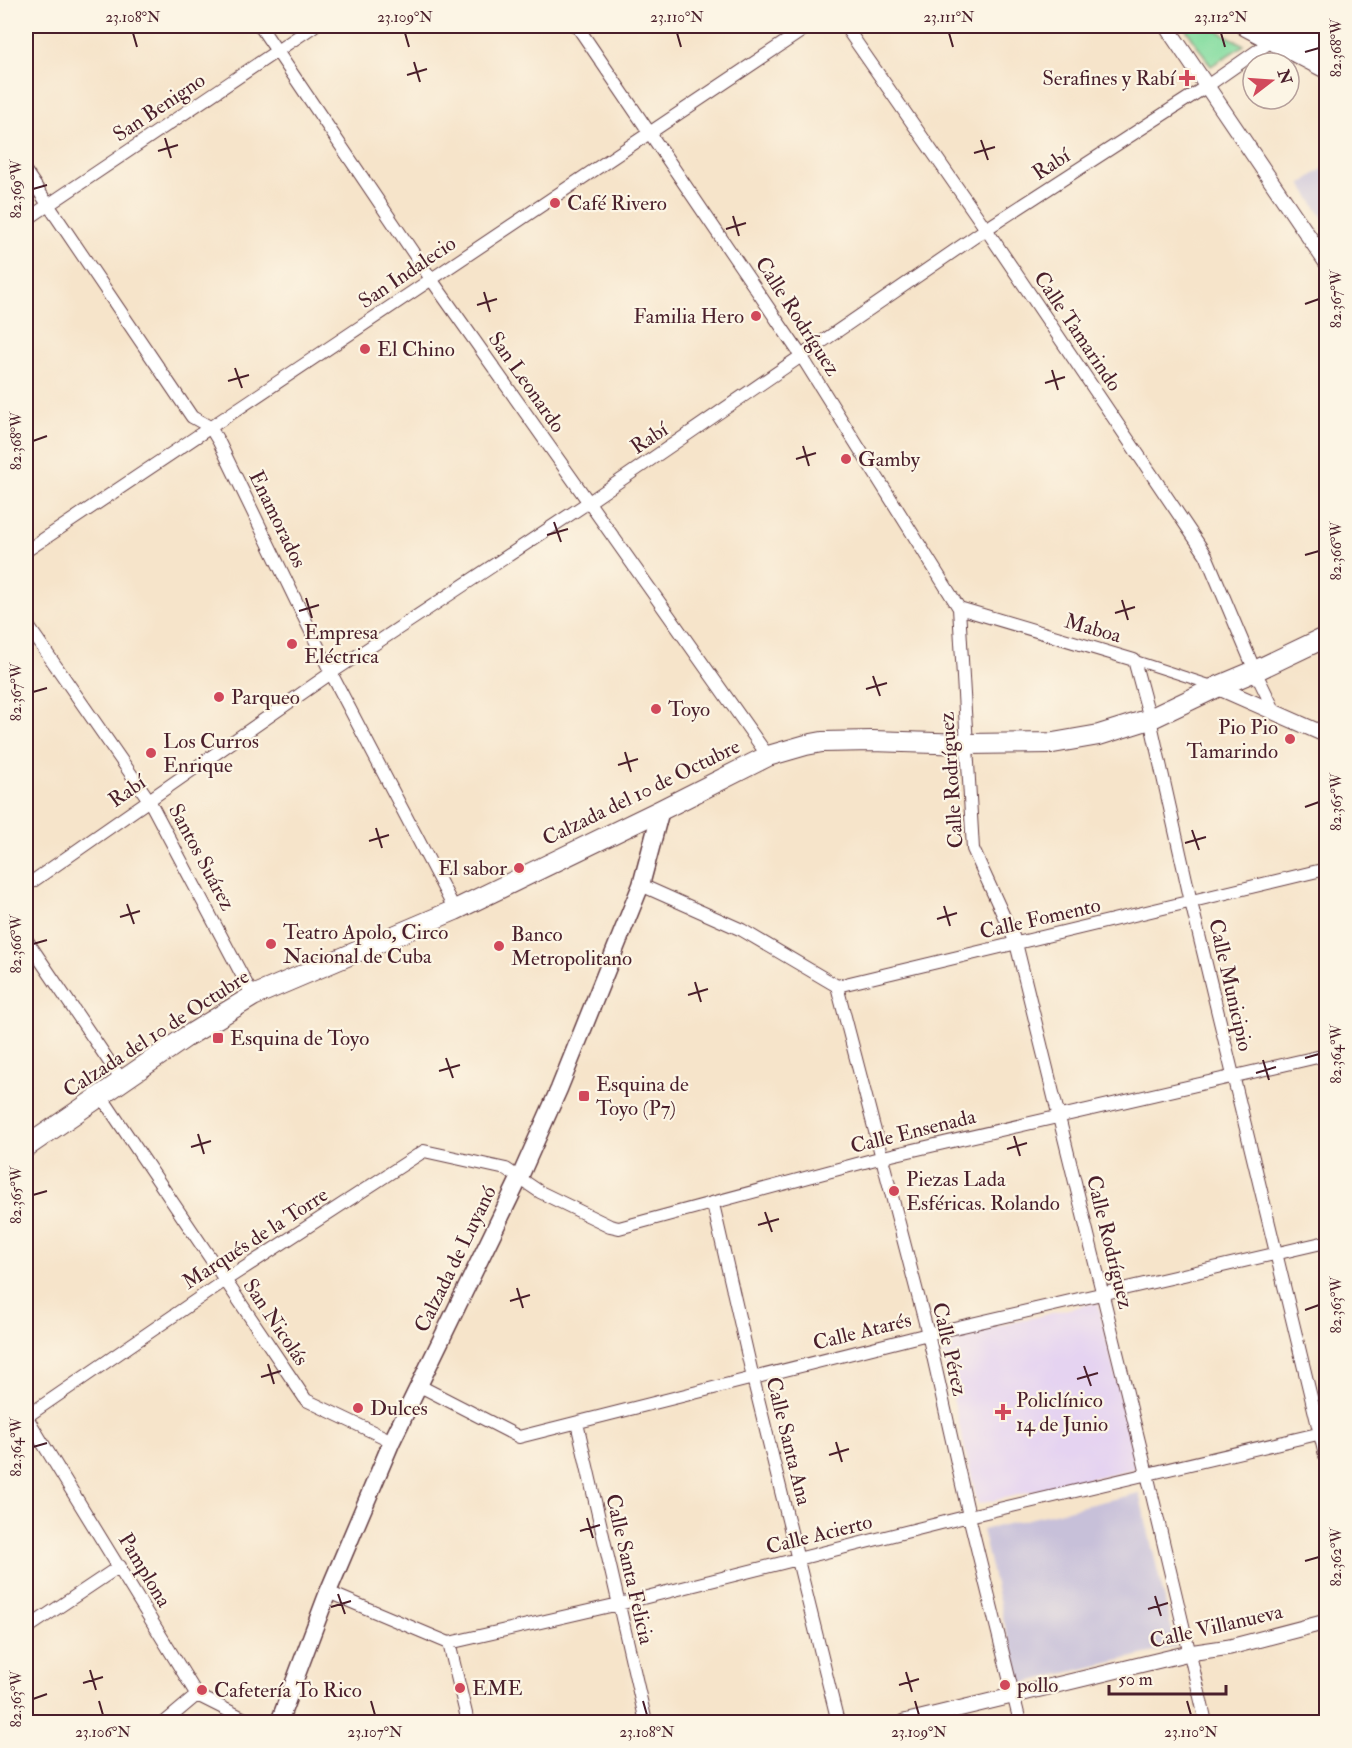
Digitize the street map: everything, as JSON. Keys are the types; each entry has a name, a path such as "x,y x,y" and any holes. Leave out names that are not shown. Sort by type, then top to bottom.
{"main road":[{"path":"1246,26 1287,30 1326,47"},
{"path":"1287,30 1326,68"},
{"name":"Calzada del 10 de Octubre","path":"26,1147 186,1037 254,996 455,910 768,756 822,742 1053,743 1099,735 1150,718 1255,672 1326,637"},
{"name":"Calzada de Luyanó","path":"279,1722 328,1592 392,1441 519,1179 559,1089 641,885 661,810"}],"street":[{"name":"San Leonardo","path":"260,26 431,279 768,756"},
{"name":"San Benigno","path":"26,220 314,26"},
{"name":"Calle Rodríguez","path":"578,26 802,357 959,608 973,849 1016,944 1206,1722"},
{"name":"San Indalecio","path":"26,551 809,26"},
{"name":"Calle Tamarindo","path":"845,26 986,229 1206,555 1255,672 1275,711"},
{"path":"1166,26 1326,261"},
{"name":"Rabí","path":"26,885 331,673 589,502 986,229 1207,86 1287,30"},
{"name":"Enamorados","path":"26,172 192,417 210,427 331,673 455,910"},
{"name":"Maboa","path":"959,608 1217,687"},
{"name":"Santos Suárez","path":"26,622 149,800 254,996"},
{"name":"Calle Municipio","path":"1134,660 1150,718 1191,902 1276,1254 1323,1433 1326,1459"},
{"path":"1217,687 1326,735"},
{"name":"Calle Fomento","path":"837,986 1326,869"},
{"path":"641,885 742,930 837,986"},
{"path":"26,939 123,1082"},
{"name":"Calle Pérez","path":"837,986 928,1335 969,1516 1020,1722"},
{"name":"Calle Ensenada","path":"519,1179 540,1192 619,1228 883,1157 1326,1055"},
{"name":"San Nicolás","path":"101,1096 306,1400 392,1441"},
{"name":"Marqués de la Torre","path":"26,1416 224,1281 424,1151 506,1169 519,1179"},
{"name":"Calle Santa Ana","path":"713,1204 753,1378 838,1722"},
{"name":"Calle Atarés","path":"418,1385 519,1437 928,1335 1326,1242"},
{"name":"Pamplona","path":"26,1416 197,1695"},
{"name":"Calle Santa Felicia","path":"577,1424 646,1722"},
{"name":"Calle Acierto","path":"449,1643 619,1604 969,1516 1323,1433"},
{"path":"26,1629 120,1566"},
{"path":"328,1592 449,1643 468,1722"},
{"name":"Calle Villanueva","path":"904,1722 1189,1653 1230,1647 1326,1622"},
{"path":"165,1722 197,1695 251,1722"}],"shaded area":[{"path":"1326,166 1326,223 1301,184"},
{"path":"1098,1302 1137,1468 978,1504 939,1340"},
{"path":"1139,1493 1176,1647 1019,1684 982,1530"},
{"path":"196,1706 221,1722 179,1722"}],"green space":[{"path":"1184,26 1209,26 1244,45 1211,66"}],"place":[{"name":"Serafines y Rabí","path":"1187,78"},
{"name":"Café Rivero","path":"555,203"},
{"name":"Familia Hero","path":"756,316"},
{"name":"El Chino","path":"365,349"},
{"name":"Gamby","path":"846,459"},
{"name":"Empresa Eléctrica","path":"292,644"},
{"name":"Parqueo","path":"219,697"},
{"name":"Toyo","path":"656,709"},
{"name":"Pio Pio Tamarindo","path":"1290,739"},
{"name":"Los Curros Enrique","path":"151,753"},
{"name":"El sabor","path":"519,868"},
{"name":"Teatro Apolo, Circo Nacional de Cuba","path":"271,944"},
{"name":"Banco Metropolitano","path":"499,946"},
{"name":"Esquina de Toyo","path":"218,1038"},
{"name":"Esquina de Toyo (P7)","path":"584,1096"},
{"name":"Piezas Lada Esféricas. Rolando","path":"894,1191"},
{"name":"Dulces","path":"358,1408"},
{"name":"Policlínico 14 de Junio","path":"1003,1412"},
{"name":"pollo","path":"1005,1685"},
{"name":"EME","path":"460,1688"},
{"name":"Cafetería To Rico","path":"202,1690"}]}
